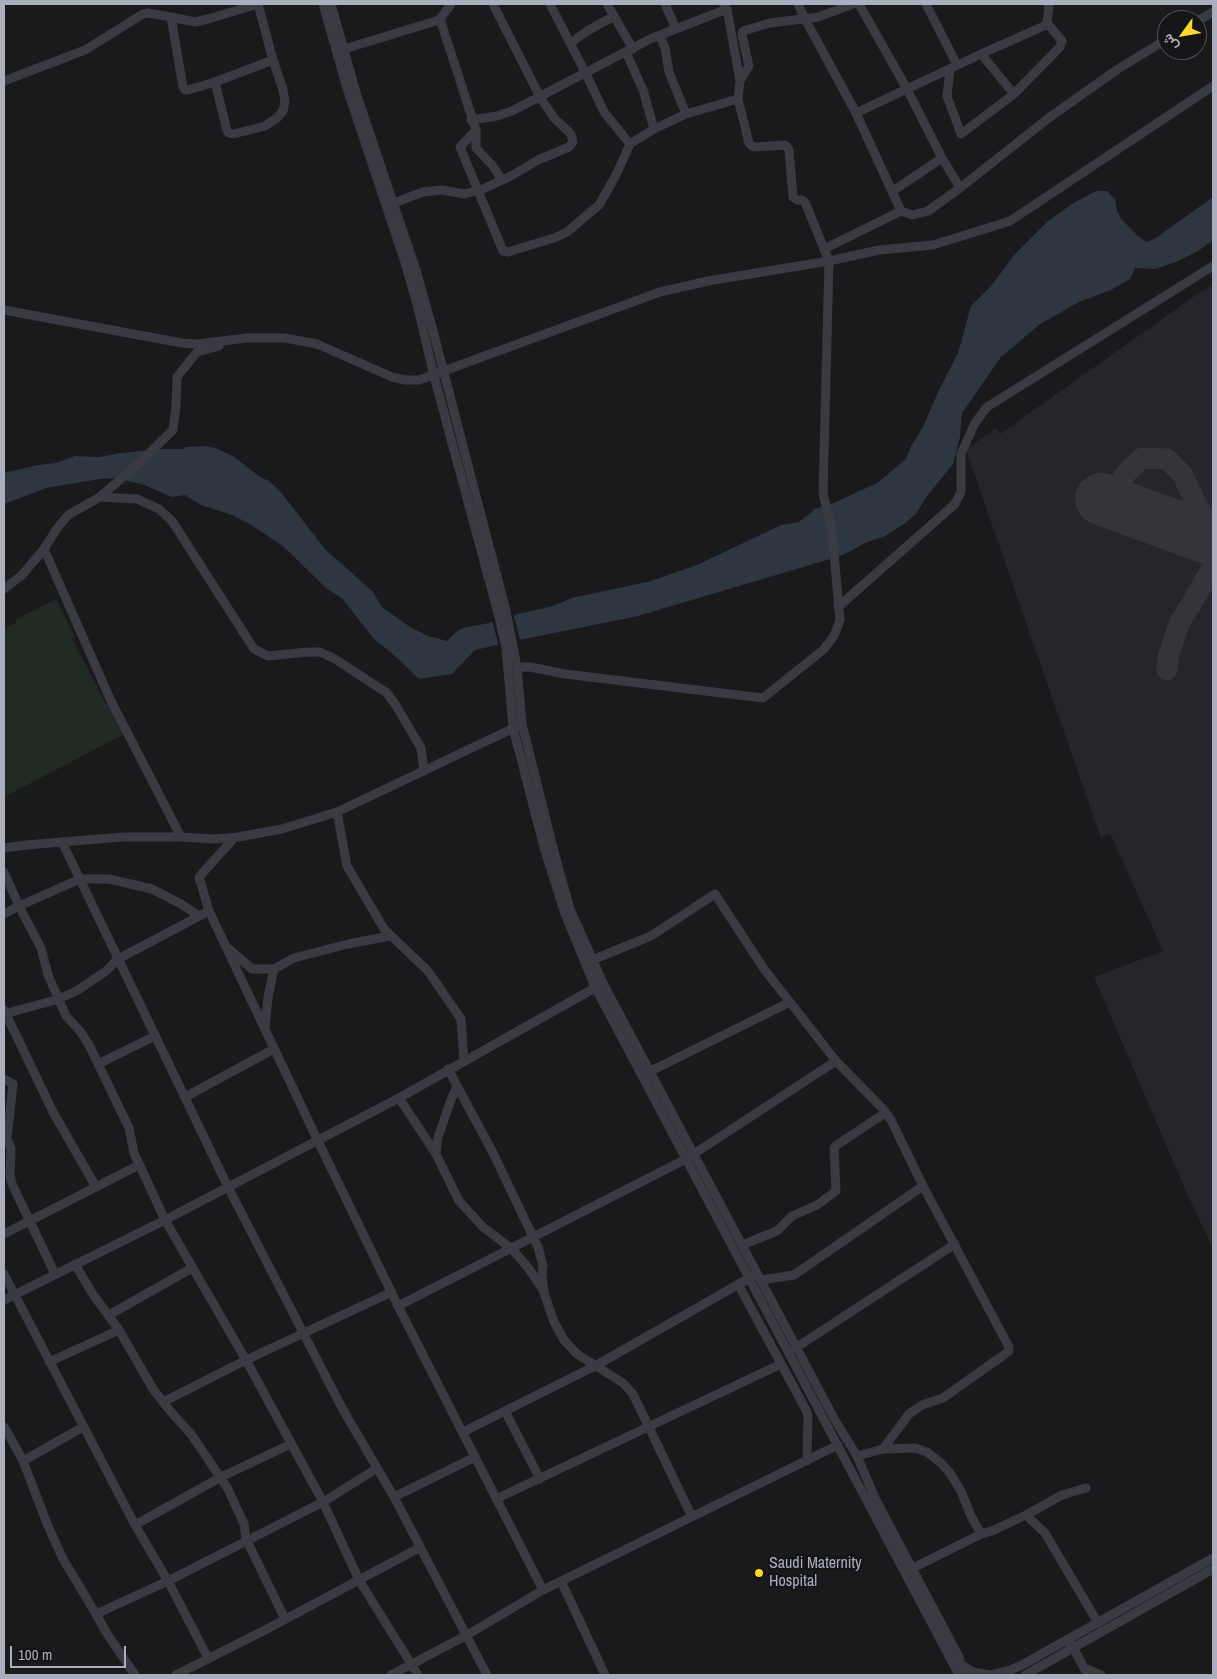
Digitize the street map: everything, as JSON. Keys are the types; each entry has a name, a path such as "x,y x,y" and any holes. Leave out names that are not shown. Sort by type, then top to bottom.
{"street":[{"path":"4,81 85,50 143,14 148,13 194,22 258,4 283,90 285,101 283,111 265,126 233,134 229,133 215,82"},
{"path":"323,4 346,85 404,259 434,376 502,612"},
{"path":"331,4 357,96 416,270 443,372 502,612 509,646 518,726 545,851 564,911 599,985 756,1277 793,1350 857,1456 871,1500 939,1628 961,1665 960,1675"},
{"path":"344,49 436,21 451,4"},
{"path":"394,203 423,192 442,190 464,194 479,190 502,180 538,160 569,147 574,142 571,134 554,118 540,97 493,4"},
{"path":"550,4 604,112 630,144"},
{"path":"607,4 629,51 654,129"},
{"path":"665,4 676,29"},
{"path":"798,4 856,114 901,211 912,215 928,211 1050,117 1118,69 1157,45"},
{"path":"740,81 749,66 742,35 743,31 770,23 818,17 852,4"},
{"path":"859,4 960,188"},
{"path":"926,4 953,68 947,96 961,134 1014,94 1062,43 1048,23 1049,4"},
{"path":"471,120 497,116 512,111 660,35 725,7 740,81 738,99 749,143 755,147 785,145 787,147 793,197 805,202 829,261 823,493 832,532 840,620 834,636 823,650 763,698 565,674 530,667 517,667"},
{"path":"571,43 587,31 614,16"},
{"path":"171,17 182,88 188,90 215,82 273,60"},
{"path":"440,18 471,120 476,130 476,148 492,165 502,180"},
{"path":"856,114 1048,23"},
{"path":"660,35 665,48 669,72 686,114"},
{"path":"981,54 1014,94"},
{"path":"4,310 182,344 247,338 285,338 317,344 392,377 405,380 419,380 660,292 708,281 829,261 879,250 933,245 1010,221 1213,86"},
{"path":"476,130 460,147 479,190 500,246 503,251 508,252 554,238 567,232 599,205 616,175 630,144 654,129 686,114 738,99"},
{"path":"892,191 942,158"},
{"path":"824,249 901,211"},
{"path":"838,607 955,504 961,492 961,454 974,423 987,407 1213,266"},
{"path":"4,589 22,575 44,549 68,515 100,497 173,430 177,377 197,352 247,338"},
{"path":"100,497 137,499 159,509 172,520 254,649 268,656 320,652 387,693 421,748 424,771"},
{"path":"44,549 111,701 181,837"},
{"path":"509,646 517,667 518,726 570,910 592,960 599,985 649,1072 690,1157 742,1245 772,1320 793,1350 800,1373 838,1445 913,1568 951,1661 960,1675"},
{"path":"4,848 123,837 234,838 282,829 337,812 518,726"},
{"path":"337,812 347,866 384,929 428,971 461,1019 464,1061"},
{"path":"234,838 199,877 209,911 398,1306 543,1590"},
{"path":"62,842 228,1187 342,1408 376,1470 394,1498 487,1675"},
{"path":"4,872 18,906 41,948 48,975 66,1016 82,1034 129,1128 134,1153 165,1220 246,1360 322,1502 359,1580 418,1675"},
{"path":"4,914 18,906 80,880 109,879 152,890 181,904 199,916"},
{"path":"592,960 651,936 715,894 764,969 836,1061 891,1120 923,1186 1009,1347 1008,1351 943,1398 922,1405 909,1414 883,1449"},
{"path":"96,1187 53,1112 4,1013 58,999 89,984 118,959 209,911"},
{"path":"226,947 252,969 274,969 294,958 348,944 390,936"},
{"path":"265,1029 268,996 274,969"},
{"path":"4,1300 165,1220 317,1139 399,1098 599,985"},
{"path":"649,1072 790,1002"},
{"path":"98,1064 155,1036"},
{"path":"185,1097 274,1049"},
{"path":"398,1306 690,1157 836,1061"},
{"path":"448,1069 492,1151 541,1255 544,1292 554,1322 564,1340 577,1354 629,1388 692,1517"},
{"path":"4,1079 13,1084 7,1139 11,1149 10,1175 12,1184 55,1274"},
{"path":"436,1154 438,1137 457,1086"},
{"path":"399,1098 436,1154 459,1201 483,1227 512,1249 529,1269 544,1292"},
{"path":"742,1245 777,1231 792,1216 817,1205 836,1191 834,1148 885,1113"},
{"path":"4,1234 139,1165"},
{"path":"462,1432 595,1366 738,1284 756,1277 794,1275 923,1186"},
{"path":"793,1350 955,1244"},
{"path":"75,1264 92,1293 119,1330 162,1402 191,1434 221,1477 244,1524 246,1540 285,1619"},
{"path":"109,1315 192,1268"},
{"path":"4,1274 135,1525 168,1581 208,1658"},
{"path":"738,1284 762,1326 808,1416 807,1460"},
{"path":"162,1402 246,1360 392,1292"},
{"path":"762,1326 772,1320"},
{"path":"49,1362 119,1330"},
{"path":"496,1499 781,1364"},
{"path":"790,1380 800,1373"},
{"path":"505,1411 540,1479"},
{"path":"4,1427 23,1461 57,1548 106,1632 135,1675"},
{"path":"23,1461 83,1427"},
{"path":"135,1525 221,1477 291,1444"},
{"path":"391,1675 543,1590 838,1445"},
{"path":"857,1456 883,1449 915,1448 927,1452 941,1463 956,1482 970,1516 981,1534"},
{"path":"394,1498 475,1457"},
{"path":"96,1614 168,1581 322,1502 376,1470"},
{"path":"913,1568 981,1534 1026,1516 1062,1495 1086,1488"},
{"path":"1026,1516 1045,1533 1098,1623"},
{"path":"176,1675 419,1548"},
{"path":"951,1661 973,1672 990,1675 999,1674 1022,1665 1213,1558"},
{"path":"1025,1675 1213,1570"},
{"path":"561,1581 605,1675"},
{"path":"1068,1640 1086,1672 1101,1675"}],"shaded area":[{"path":"1213,283 1213,1249 1185,1189 1094,977 1163,951 1110,833 1101,838 966,450 995,428 1000,434"},
{"path":"56,599 75,637 72,639 124,734 4,797 4,629 16,623 15,620"}],"water":[{"path":"1096,191 1107,191 1115,200 1121,219 1146,242 1156,238 1213,197 1213,240 1198,251 1176,262 1155,269 1135,268 1130,279 1111,290 1081,301 1040,324 1001,357 962,413 960,437 953,464 927,496 916,514 904,524 885,536 865,543 845,554 638,616 475,650 452,674 419,679 373,638 342,598 327,589 283,546 248,523 232,515 201,505 185,495 172,497 142,484 114,478 46,488 4,504 4,473 56,463 75,456 99,457 120,453 183,449 186,447 204,446 215,448 233,456 279,490 325,549 373,592 382,607 410,627 428,636 447,641 463,628 553,606 572,598 651,581 697,565 781,525 799,522 815,509 836,502 877,483 906,459 958,353 971,306 991,286 1015,254 1048,221 1075,202"}],"pier":[{"path":"513,613 521,642 499,647 492,620"}],"taxiway":[{"path":"1117,504 1116,490 1126,473 1142,458 1167,459 1182,474 1208,525 1213,530"},
{"path":"1167,670 1168,657 1179,624 1213,567"}],"runway":[{"path":"1101,499 1213,540"}],"place":[{"name":"Saudi Maternity Hospital","path":"759,1573"}]}
